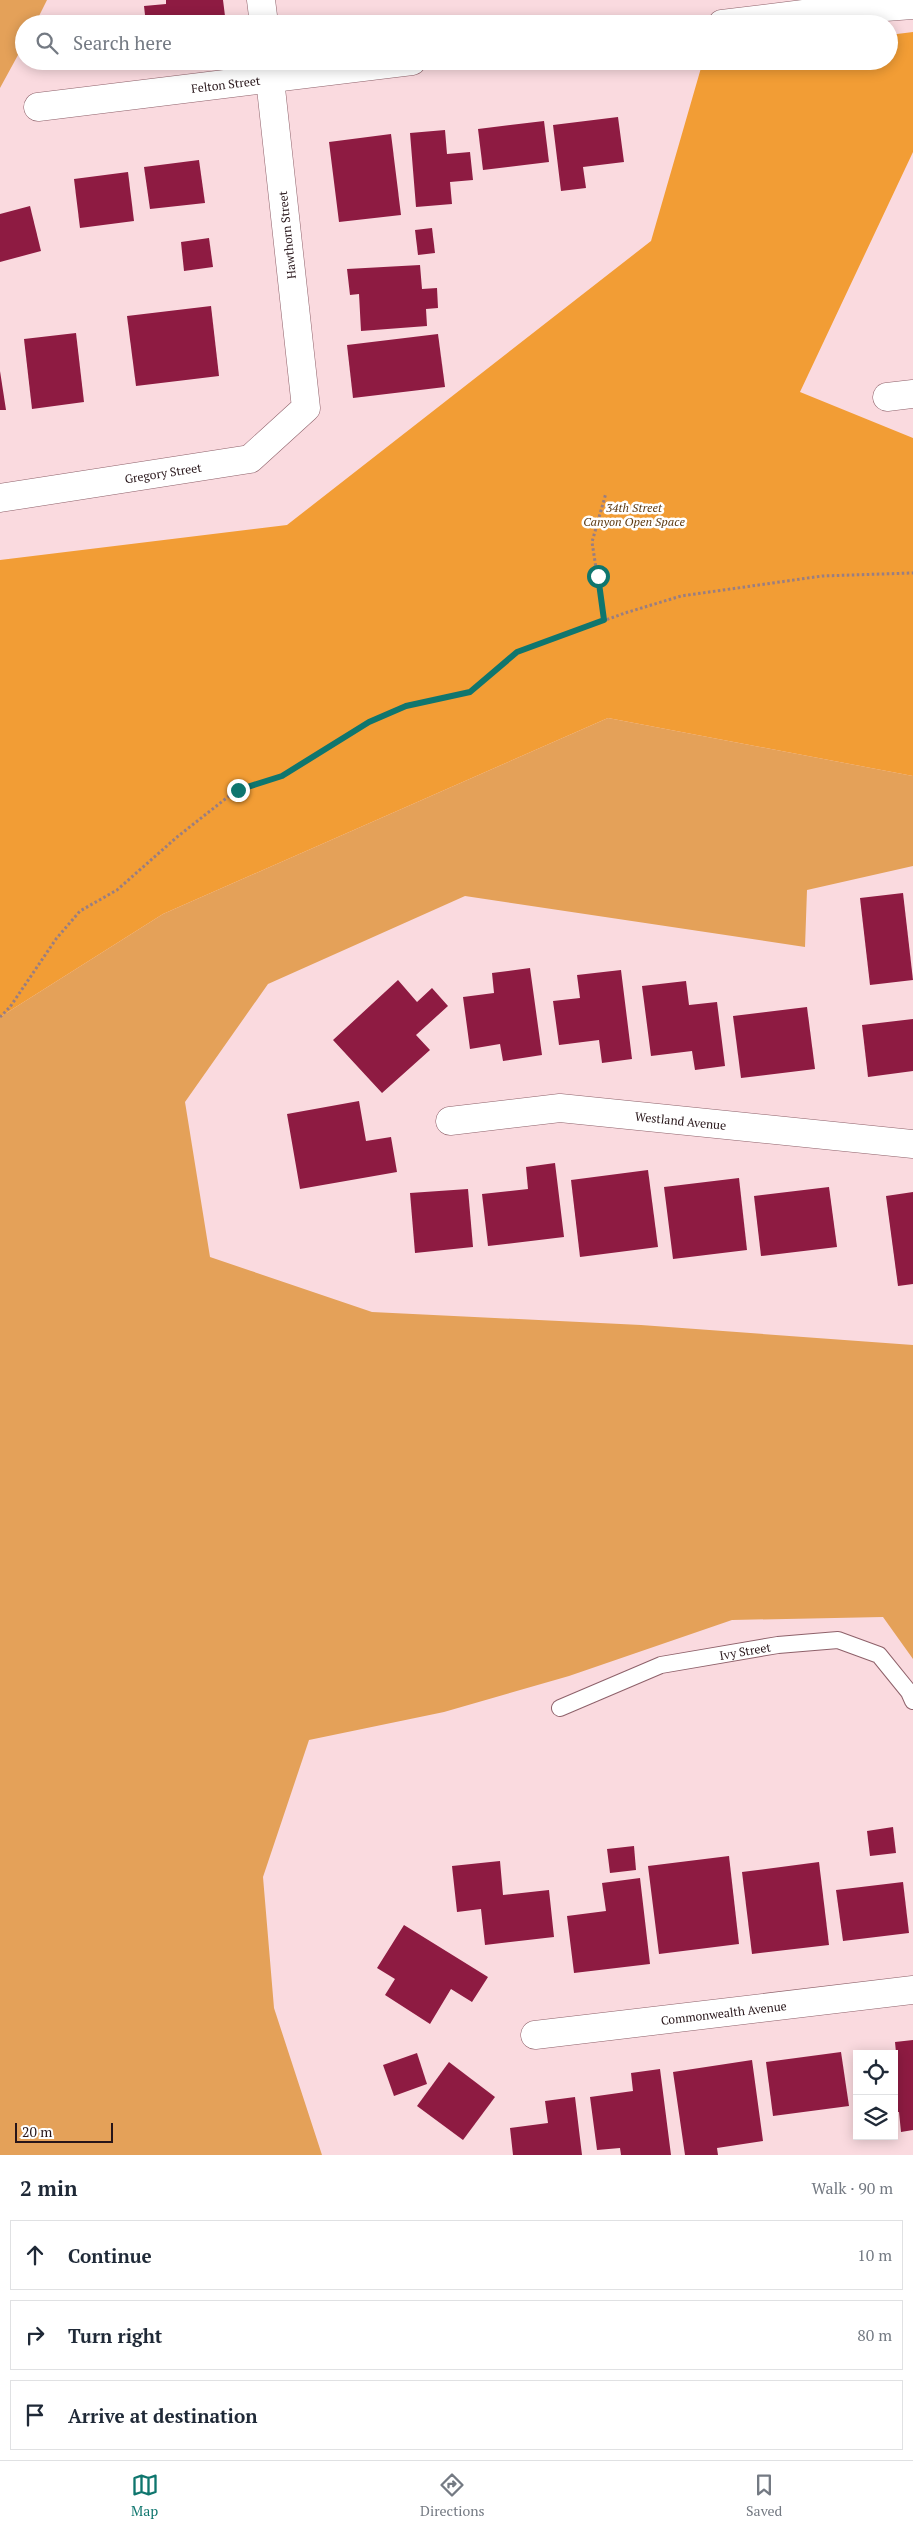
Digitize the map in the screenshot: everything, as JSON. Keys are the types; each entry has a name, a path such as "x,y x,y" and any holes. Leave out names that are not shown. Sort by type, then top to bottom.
{"street":[{"path":"261,0 263,15"},
{"path":"770,15 818,6 913,5"},
{"name":"Felton Street","path":"38,107 269,70"},
{"name":"Hawthorn Street","path":"269,70 306,408"},
{"name":"Gregory Street","path":"0,498 250,459 306,408"},
{"name":"Westland Avenue","path":"450,1121 560,1108 913,1144"},
{"name":"Commonwealth Avenue","path":"535,2035 913,1990"}],"lane":[{"name":"Ivy Street","path":"560,1708 661,1665 778,1645 838,1640 879,1655 909,1692 913,1701"}],"path":[{"path":"604,620 592,542 606,493"},
{"path":"0,1017 10,1007 56,939 80,911 117,890 177,837 238,790 282,776 369,722 406,706 470,692 517,652 604,620 681,596 822,576 913,573"}],"shaded area":[{"path":"0,0 47,0 40,15 15,15 15,60 0,88"},
{"path":"608,718 913,776 913,866 807,890 805,947 465,896 268,984 185,1102 210,1257 372,1312 641,1325 913,1345 913,1659 883,1617 732,1620 569,1676 444,1712 309,1740 263,1877 274,2008 322,2155 0,2155 0,1017 163,914"}],"green space":[{"name":"34th Street Canyon Open Space","path":"913,32 913,152 800,392 913,438 913,776 608,718 163,914 0,1017 0,560 287,525 651,241 700,70 898,70 898,34"}],"building":[{"path":"166,0 223,0 225,15 145,15 144,6 166,4"},
{"path":"618,117 624,162 583,167 586,188 561,191 553,125"},
{"path":"544,121 549,162 483,170 478,129"},
{"path":"445,130 447,154 470,152 473,180 450,182 452,204 416,207 410,133"},
{"path":"391,134 401,215 339,222 329,142"},
{"path":"199,160 205,203 150,209 144,167"},
{"path":"128,172 134,221 80,228 74,179"},
{"path":"30,206 41,251 0,262 0,214"},
{"path":"432,228 435,253 418,255 415,230"},
{"path":"209,238 213,267 184,271 181,242"},
{"path":"420,265 422,289 437,288 438,308 426,309 427,326 361,331 359,294 350,295 347,269"},
{"path":"211,306 219,376 136,386 127,316"},
{"path":"76,333 84,402 32,409 24,339"},
{"path":"438,334 445,387 353,398 347,345"},
{"path":"0,371 6,410 0,410"},
{"path":"903,893 913,980 870,985 860,898"},
{"path":"530,968 542,1055 503,1061 500,1044 470,1049 463,997 494,993 492,973"},
{"path":"621,970 632,1059 602,1063 599,1040 559,1045 553,1001 580,998 577,975"},
{"path":"398,980 417,1002 432,988 448,1006 416,1035 430,1050 382,1093 333,1040"},
{"path":"686,981 689,1005 717,1002 725,1066 695,1070 692,1051 651,1056 642,986"},
{"path":"807,1007 815,1069 741,1078 733,1016"},
{"path":"913,1019 913,1071 868,1077 862,1025"},
{"path":"359,1101 366,1141 391,1137 397,1172 300,1189 287,1114"},
{"path":"555,1163 564,1237 488,1246 482,1194 528,1189 526,1167"},
{"path":"648,1170 658,1247 580,1257 571,1180"},
{"path":"739,1178 747,1250 673,1259 664,1187"},
{"path":"829,1187 837,1247 761,1256 754,1196"},
{"path":"468,1189 473,1247 415,1253 410,1193"},
{"path":"913,1192 913,1284 898,1286 886,1196"},
{"path":"893,1827 896,1853 870,1856 867,1831"},
{"path":"634,1846 636,1870 610,1873 607,1849"},
{"path":"729,1856 739,1944 659,1954 648,1866"},
{"path":"500,1861 503,1895 549,1890 554,1937 485,1945 481,1909 457,1912 452,1866"},
{"path":"819,1862 829,1945 752,1954 742,1872"},
{"path":"640,1878 650,1964 574,1973 567,1916 606,1911 602,1883"},
{"path":"903,1882 909,1933 843,1941 836,1890"},
{"path":"404,1925 488,1977 472,2002 451,1989 430,2024 385,1995 395,1979 377,1968"},
{"path":"913,2040 913,2130 901,2132 898,2112 898,2050 896,2050 895,2042"},
{"path":"841,2052 849,2106 773,2116 766,2062"},
{"path":"417,2053 427,2084 394,2096 383,2065"},
{"path":"752,2060 763,2141 717,2148 718,2155 685,2155 673,2072"},
{"path":"449,2062 495,2097 463,2140 417,2106"},
{"path":"660,2069 671,2155 621,2155 620,2148 597,2150 590,2097 633,2091 631,2073"},
{"path":"575,2097 582,2155 513,2155 510,2128 548,2123 545,2101"}],"route":[{"path":"238,790 282,776 369,722 406,706 470,692 517,652 604,620 598,576"}]}
